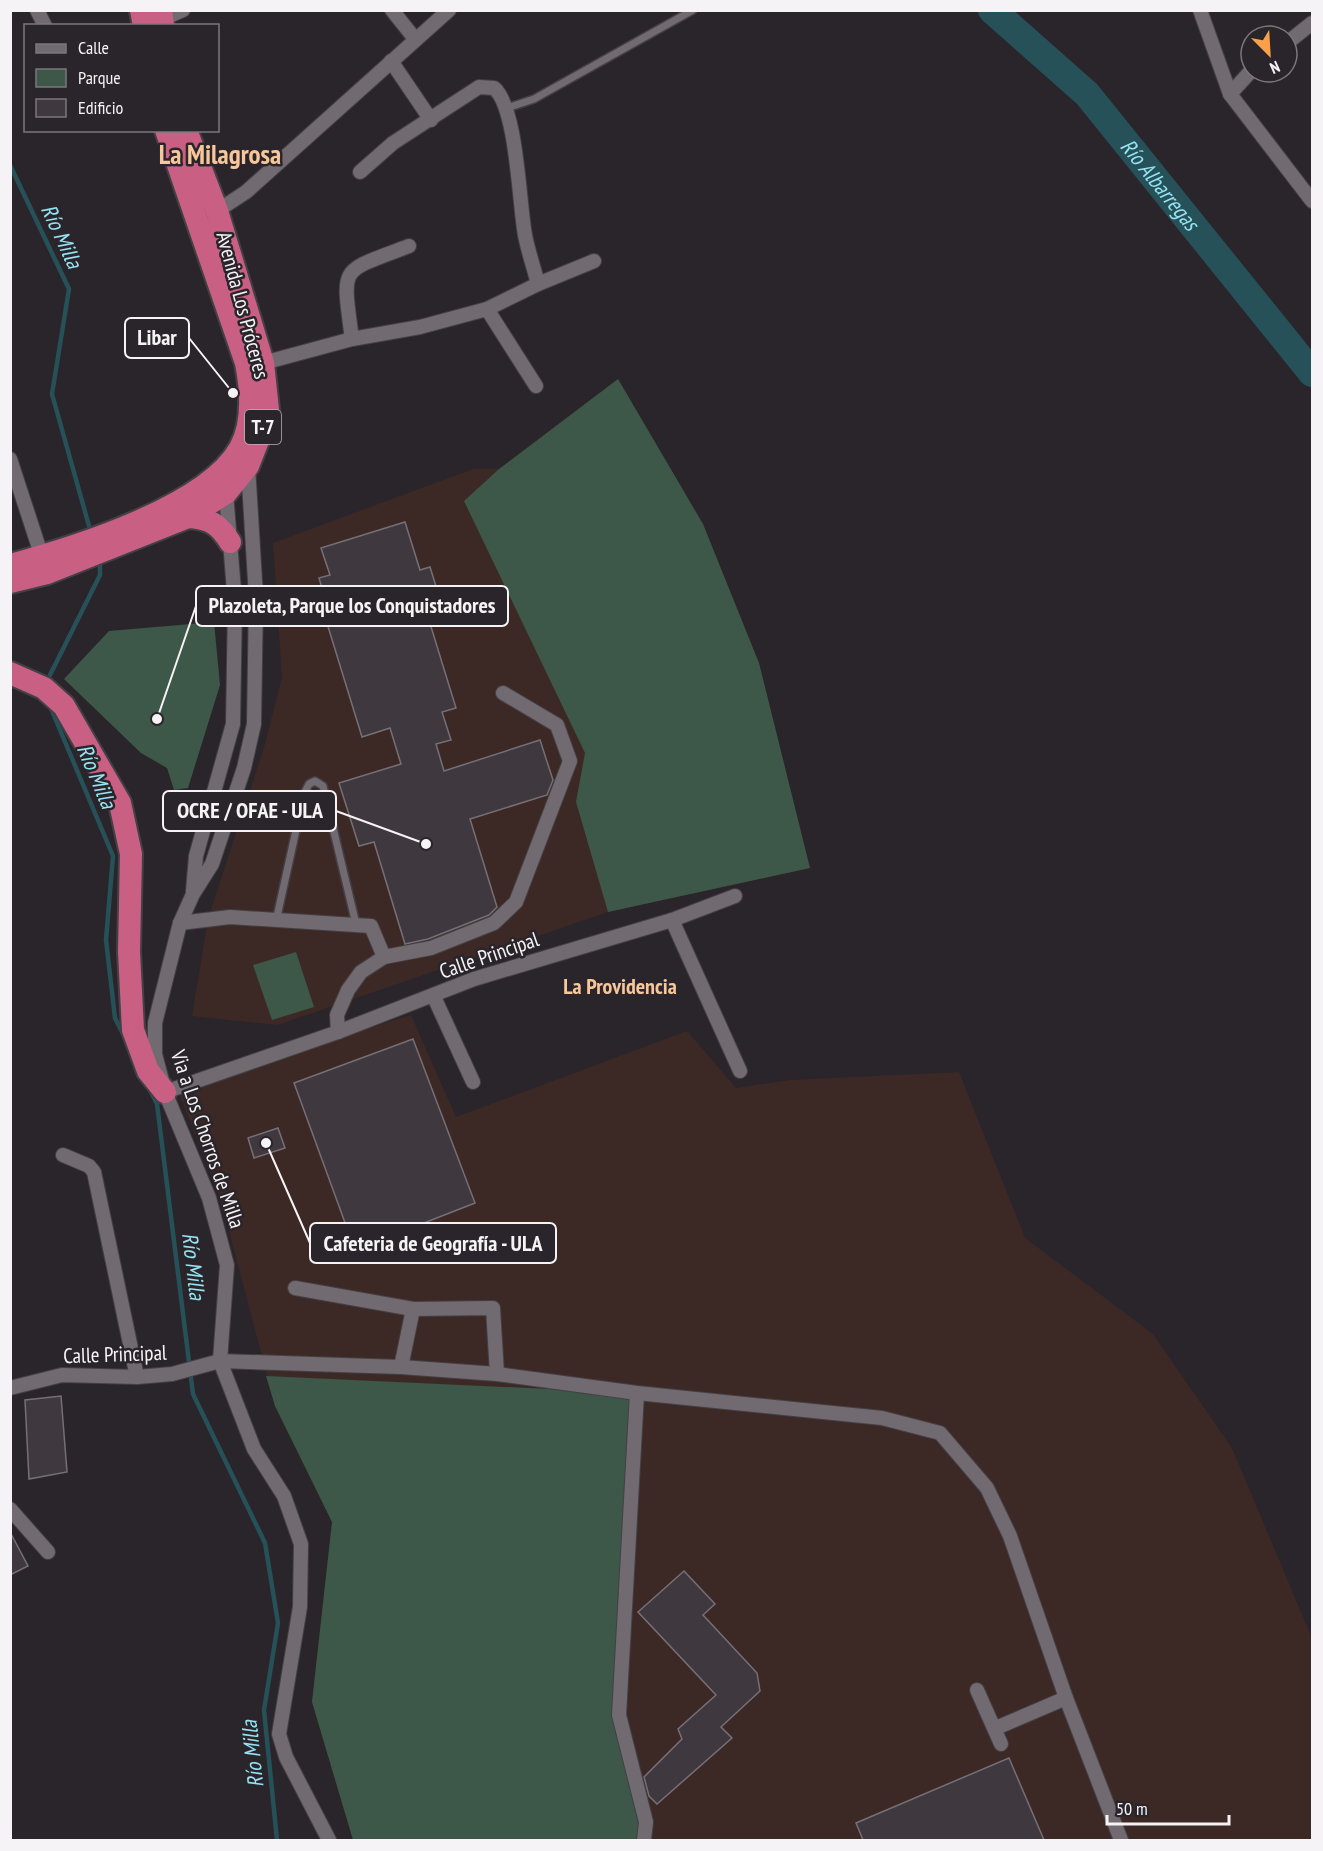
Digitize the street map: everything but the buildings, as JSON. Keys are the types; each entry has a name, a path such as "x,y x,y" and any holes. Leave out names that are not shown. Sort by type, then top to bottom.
{"highway":[{"path":"141,10 157,20"},
{"name":"Avenida Los Próceres","path":"167,132 246,363 251,392 244,457"},
{"name":"Avenida Los Próceres","path":"10,582 47,573 188,517 244,457 268,410 263,363 217,211 187,132"},
{"name":"Avenida Los Próceres","path":"10,565 42,557 130,525 200,489 220,485"},
{"path":"188,517 214,522 230,542"},
{"path":"10,673 44,688 64,706 120,803 131,854 129,952 133,1030 148,1071 165,1092"}],"street":[{"path":"37,10 44,24"},
{"path":"157,20 183,10"},
{"path":"392,10 415,39"},
{"path":"217,211 246,192 449,10"},
{"path":"1200,10 1230,94 1312,201"},
{"path":"1299,33 1312,23"},
{"path":"391,61 431,120"},
{"path":"1230,94 1239,84"},
{"path":"360,172 393,143 479,87 487,86 499,93 517,155 525,236 538,284"},
{"path":"352,339 345,286 347,276 354,267 410,246"},
{"path":"263,363 352,339 420,327 487,309 538,284 594,261"},
{"path":"487,309 536,386"},
{"name":"Via a Los Chorros de Milla","path":"244,457 256,597 254,724 244,768 212,864 193,894 180,923 155,1023 155,1054 165,1092 209,1198 226,1265 220,1361 254,1449 284,1496 301,1544 300,1606 279,1734 286,1757 329,1840"},
{"path":"10,459 42,557"},
{"name":"Via a Los Chorros de Milla","path":"193,894 195,856 233,724 235,603 230,542 220,485"},
{"path":"338,1032 337,1015 348,990 361,972 384,957 430,948 494,923 516,902 570,761 557,725 503,693"},
{"name":"Calle Principal","path":"165,1092 434,997 474,979 672,920 735,896"},
{"path":"180,923 230,917 371,926 384,957"},
{"path":"672,920 740,1071"},
{"path":"434,997 473,1082"},
{"path":"63,1155 89,1166 94,1172 137,1377"},
{"path":"295,1288 413,1309 493,1308 497,1374"},
{"path":"401,1367 413,1309"},
{"name":"Calle Principal","path":"10,1388 62,1375 137,1377 172,1374 220,1361 401,1367 497,1374 637,1393 882,1418 940,1433 987,1488 1010,1536 1066,1698 1121,1840"},
{"path":"637,1393 619,1715 646,1822 644,1840"},
{"path":"10,1509 48,1552"},
{"path":"977,1690 996,1728 1001,1744"},
{"path":"996,1728 1066,1698"}],"lane":[{"path":"504,109 534,99 693,10"},
{"path":"276,921 304,794 309,784 315,781 323,786 357,924"}],"shaded area":[{"path":"618,379 703,524 759,663 810,868 608,912 277,1025 192,1016 208,919 265,744 282,677 273,543 473,469 499,469"},
{"path":"411,1015 456,1117 687,1031 736,1088 790,1080 959,1072 1025,1238 1153,1334 1232,1448 1312,1638 1312,1840 353,1840 312,1702 332,1522 275,1406 221,1200 177,1088"}],"green space":[{"path":"618,379 703,524 759,663 810,868 608,912 576,802 585,753 464,501 499,469"},
{"path":"214,622 220,685 188,788 174,790 167,768 141,753 64,679 109,631"},
{"path":"296,952 314,1007 272,1020 253,965"},
{"path":"266,1376 637,1393 619,1715 646,1822 642,1840 353,1840 312,1702 332,1522 275,1406"}],"waterway":[{"name":"Río Albarregas","path":"992,10 1087,94 1312,373"},
{"name":"Río Milla","path":"10,165 69,289 52,394 91,533"},
{"name":"Río Milla","path":"50,675 100,575 100,561"},
{"name":"Río Milla","path":"50,706 113,856 106,940 115,1018 124,1036"},
{"name":"Río Milla","path":"150,1090 157,1104 193,1394 265,1543 278,1623 264,1710 277,1840"}],"place":[{"name":"Libar","path":"233,393"},
{"name":"Plazoleta, Parque los Conquistadores","path":"157,719"},
{"name":"OCRE / OFAE - ULA","path":"426,844"},
{"name":"Cafeteria de Geografía - ULA","path":"266,1143"}],"district":[{"name":"La Milagrosa","path":"220,154"},
{"name":"La Providencia","path":"620,986"}]}
